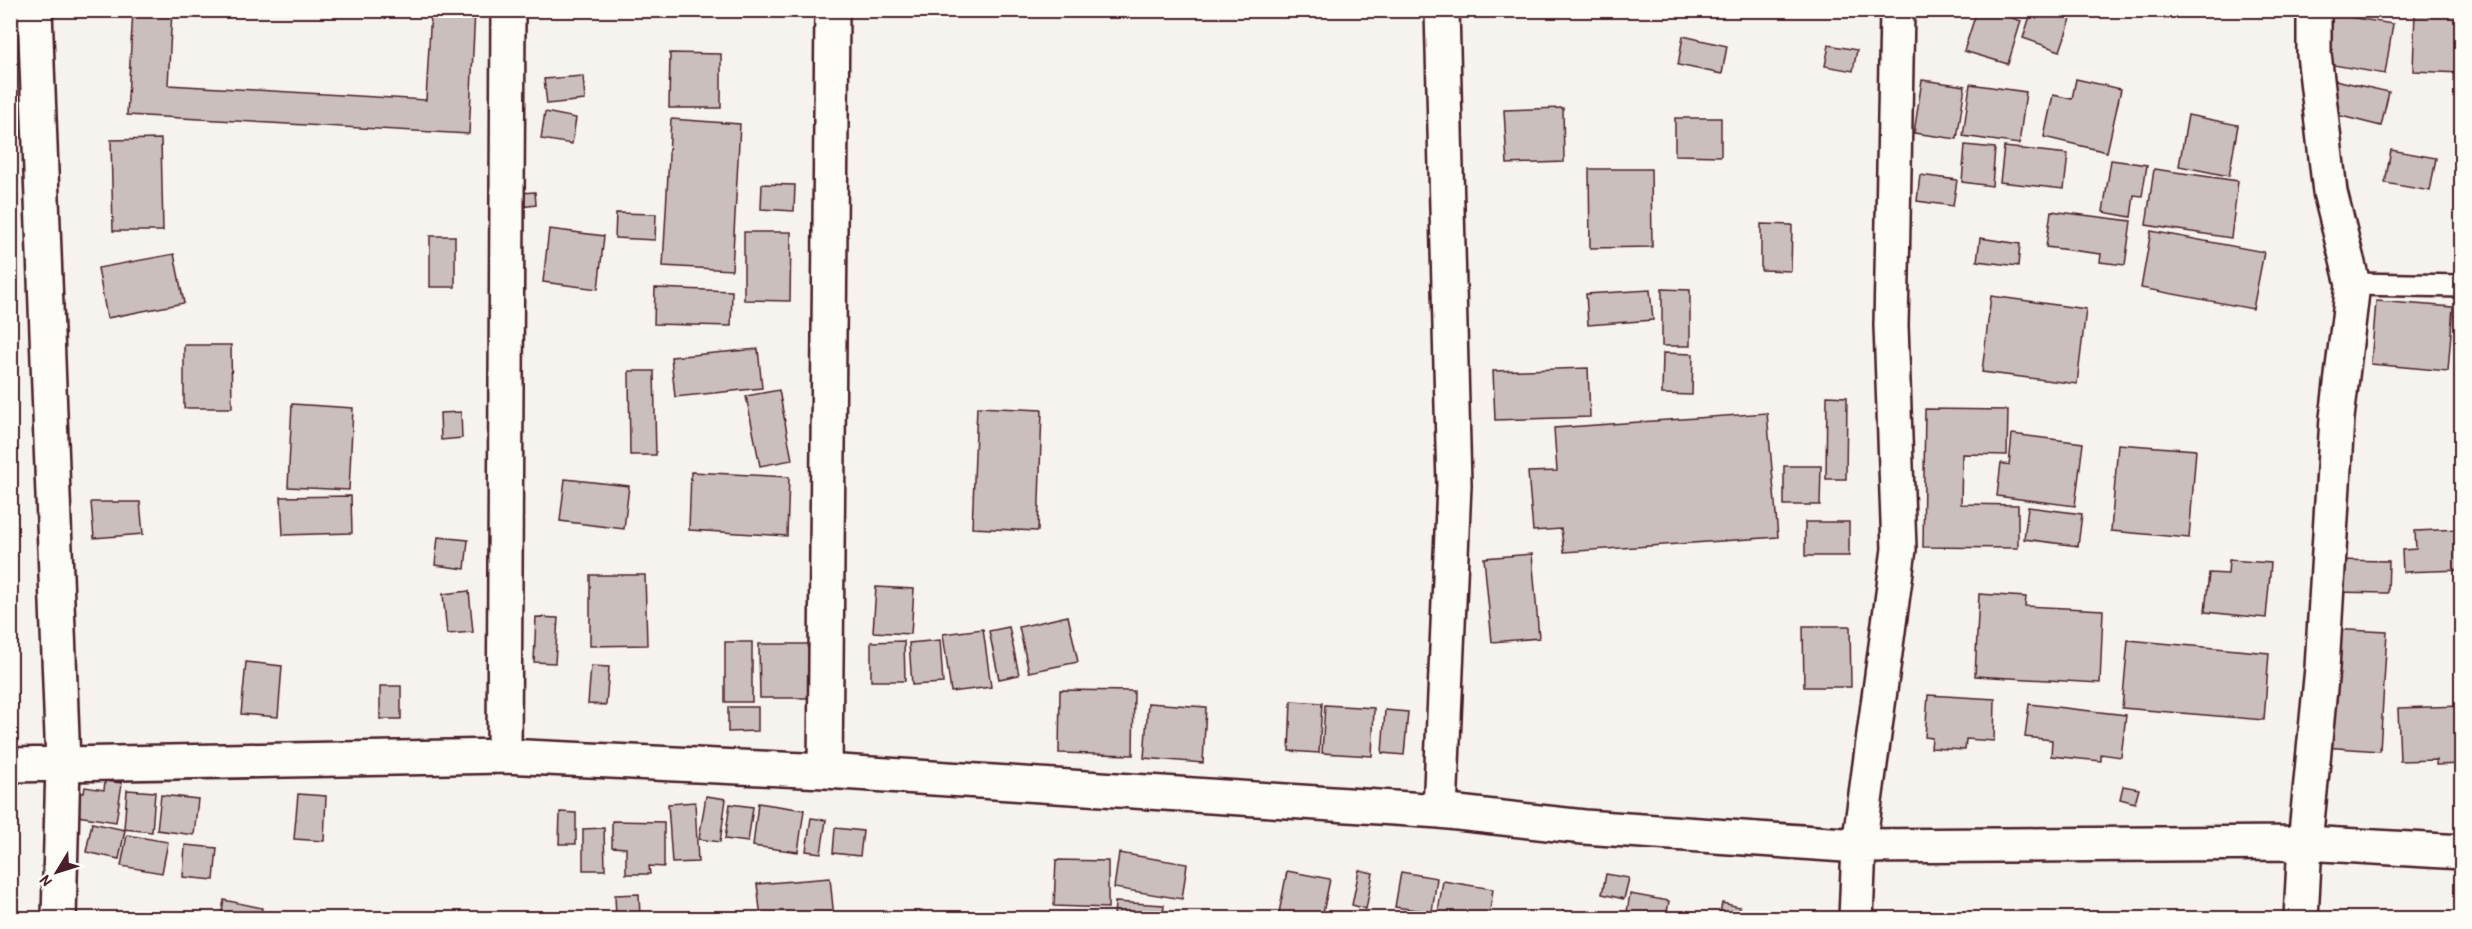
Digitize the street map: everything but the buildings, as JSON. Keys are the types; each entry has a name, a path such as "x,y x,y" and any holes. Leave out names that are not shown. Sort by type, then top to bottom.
{"street":[{"path":"36,10 63,764 59,918"},
{"path":"504,756 508,10"},
{"path":"825,771 832,10"},
{"path":"1440,811 1454,485 1442,10"},
{"path":"1856,918 1859,846 1899,549 1891,326 1897,10"},
{"path":"2301,918 2305,843 2322,668 2337,418 2353,284 2330,192 2314,54 2314,10"},
{"path":"10,765 504,756 825,771 1440,811 1584,828 1859,846 2305,843 2462,852"}],"lane":[{"path":"2353,284 2462,286"}]}
